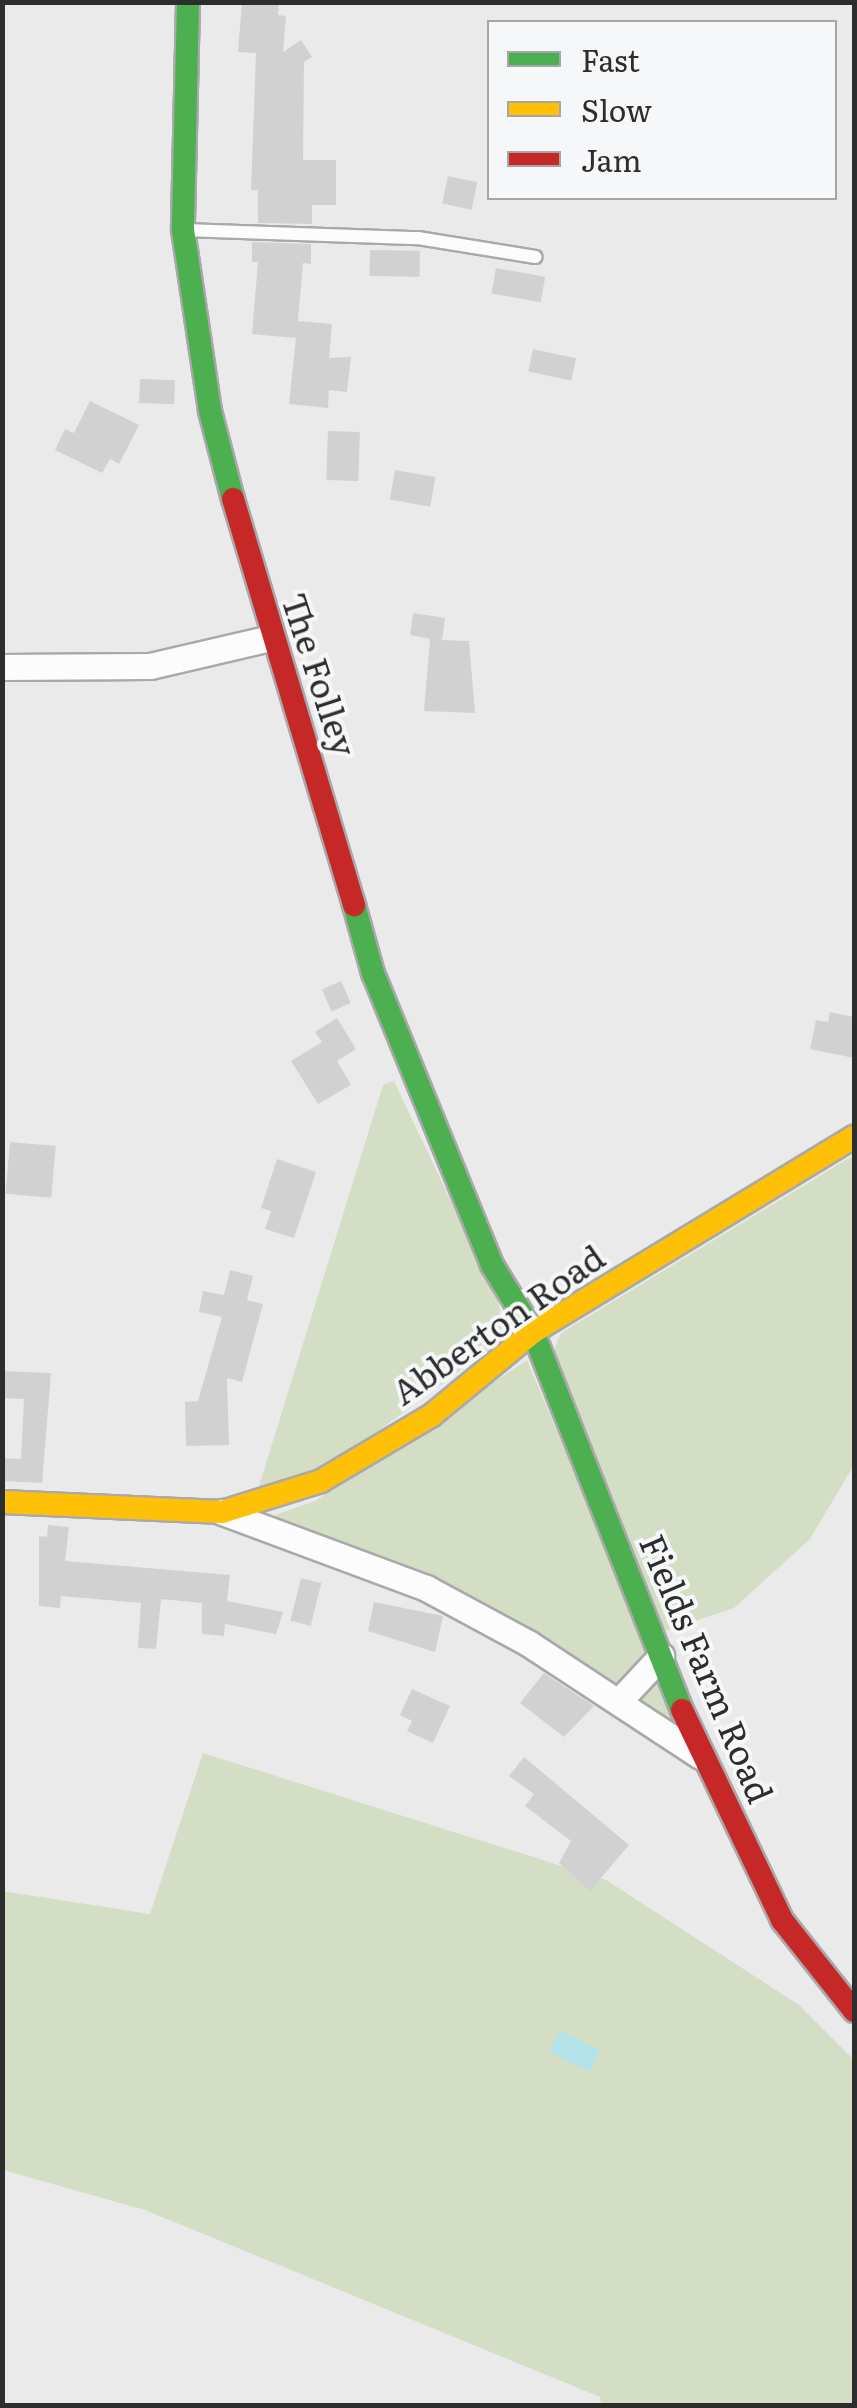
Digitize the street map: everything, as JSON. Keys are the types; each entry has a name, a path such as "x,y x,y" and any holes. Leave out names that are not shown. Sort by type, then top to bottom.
{"street":[{"name":"The Folley","path":"188,2 183,230 210,412 270,638 291,686 372,973 492,1265 533,1332"},
{"path":"2,667 150,666 270,638"},
{"name":"Abberton Road","path":"2,1502 222,1512 321,1481 432,1415 533,1332 854,1137"},
{"name":"Fields Farm Road","path":"533,1332 700,1756 782,1920 854,2010"},
{"path":"222,1512 426,1588 619,1701 700,1756"},
{"path":"619,1701 661,1656"}],"lane":[{"path":"183,230 418,238 535,257"}],"green space":[{"path":"394,1081 498,1301 503,1326 492,1347 328,1468 256,1496 383,1085"},
{"path":"854,1155 854,1465 810,1539 734,1608 659,1633 553,1353 561,1333"},
{"path":"527,1360 684,1732 535,1636 406,1566 282,1523 275,1515 315,1501"},
{"path":"203,1753 606,1880 799,2005 854,2060 854,2405 601,2405 600,2397 145,2210 3,2170 2,1891 150,1914"}],"water":[{"path":"560,2030 600,2050 589,2072 549,2051"}],"building":[{"path":"242,2 279,2 278,15 286,16 283,52 301,40 312,57 304,62 303,160 336,160 336,205 312,205 312,224 258,223 258,190 251,190 256,53 238,52"},
{"path":"448,176 477,182 472,210 442,203"},
{"path":"252,242 311,244 311,264 303,263 298,321 332,324 329,358 351,357 347,392 329,390 328,408 289,404 296,338 252,334 258,262 252,262"},
{"path":"370,250 420,251 420,277 370,276"},
{"path":"496,268 545,277 541,302 491,294"},
{"path":"533,349 576,358 571,381 528,371"},
{"path":"140,379 175,380 174,404 139,403"},
{"path":"90,401 139,425 119,464 110,459 102,473 55,450 65,429 74,433"},
{"path":"328,431 360,432 358,481 326,480"},
{"path":"395,470 435,477 430,507 390,500"},
{"path":"413,613 445,618 442,640 469,641 475,713 424,711 430,639 410,635"},
{"path":"341,981 351,1003 332,1011 322,990"},
{"path":"830,1012 854,1017 854,1058 810,1049 816,1020 828,1022"},
{"path":"337,1018 356,1049 337,1061 351,1085 318,1104 291,1061 322,1042 315,1032"},
{"path":"10,1142 56,1146 51,1198 5,1194"},
{"path":"277,1159 316,1172 294,1238 265,1229 271,1211 261,1208"},
{"path":"230,1270 253,1276 247,1300 263,1304 242,1382 227,1378 229,1445 186,1446 185,1402 198,1401 222,1317 199,1312 203,1291 224,1295"},
{"path":"2,1371 51,1373 42,1483 2,1481 2,1458 21,1459 24,1399 2,1398"},
{"path":"48,1525 69,1527 65,1561 230,1575 227,1601 283,1612 276,1634 225,1624 224,1636 202,1634 202,1603 161,1599 156,1649 138,1648 141,1603 61,1596 60,1608 39,1606 39,1536 47,1537"},
{"path":"301,1578 321,1583 311,1626 290,1621"},
{"path":"374,1602 443,1616 435,1652 368,1631"},
{"path":"544,1673 594,1706 564,1737 520,1703"},
{"path":"412,1689 450,1706 433,1743 407,1731 412,1721 400,1715"},
{"path":"524,1757 629,1845 590,1891 559,1863 571,1841 525,1806 534,1794 509,1776"}],"traffic: fast":[{"path":"188,2 183,230 210,411 233,499"},
{"path":"354,905 373,973 492,1265 533,1332 682,1710"}],"traffic: slow":[{"path":"2,1502 222,1512 321,1481 432,1415 533,1332 854,1137"}],"traffic: jam":[{"path":"233,499 354,905"},
{"path":"682,1710 782,1920 854,2011"}]}
